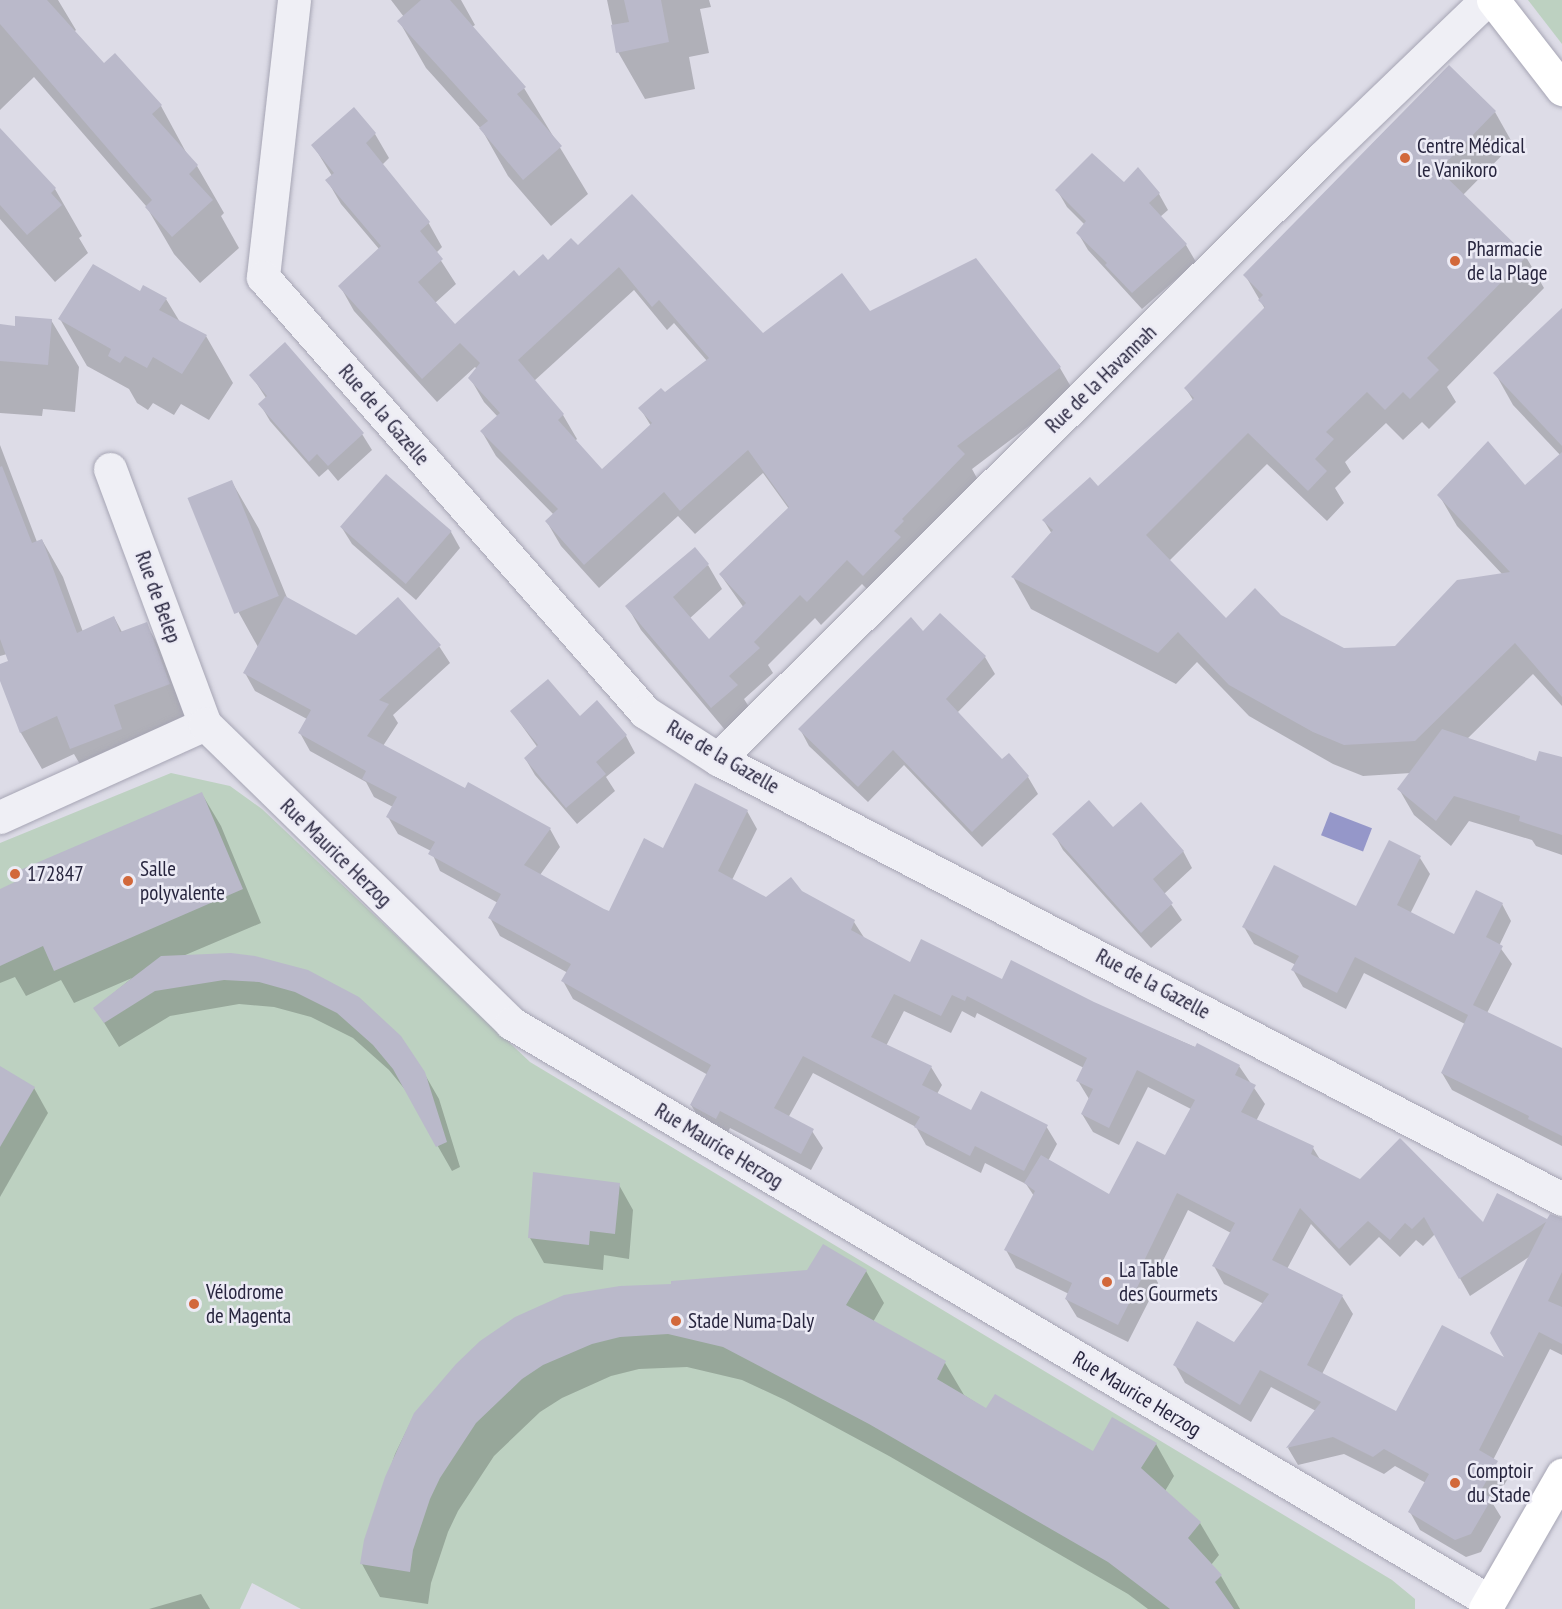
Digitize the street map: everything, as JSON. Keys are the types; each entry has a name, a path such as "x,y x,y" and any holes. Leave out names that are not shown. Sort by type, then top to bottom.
{"main road":[{"path":"1493,0 1562,89"},
{"path":"1487,1605 1562,1475"}],"street":[{"name":"Rue de la Gazelle","path":"294,0 263,277 645,712 718,759 1562,1199"},
{"name":"Rue de la Havannah","path":"718,759 805,669 1213,269 1322,158 1486,0"},
{"name":"Rue de Belep","path":"110,469 205,724"},
{"path":"0,817 205,724"},
{"name":"Rue Maurice Herzog","path":"205,724 511,1023 1487,1605"}],"green space":[{"path":"1528,0 1562,0 1562,44"},
{"path":"171,773 230,786 262,809 530,1062 1392,1580 1415,1599 1415,1609 301,1609 252,1583 240,1609 0,1609 0,843"}],"water":[{"path":"1330,812 1372,828 1363,851 1321,835"}],"building":[{"path":"0,0 47,0 104,63 115,53 162,105 152,114 198,165 189,174 213,200 172,237 145,207 152,200 0,24"},
{"path":"421,0 450,0 526,87 517,94 562,146 523,180 479,128 488,121 397,21"},
{"path":"624,0 661,0 669,42 616,53 611,25 629,22"},
{"path":"1449,65 1496,111 1439,170 1527,256 1427,358 1439,370 1410,399 1403,392 1385,410 1367,392 1326,432 1334,439 1315,459 1327,471 1308,491 1248,433 1146,535 1226,618 1255,588 1281,615 1344,648 1395,646 1457,580 1510,572 1437,495 1488,441 1525,485 1562,452 1562,697 1515,643 1415,741 1344,745 1313,732 1229,685 1178,632 1158,653 1011,577 1053,530 1042,520 1090,477 1098,486 1194,398 1184,388 1265,307 1258,300 1263,295 1243,275"},
{"path":"354,107 376,133 366,143 430,222 420,231 443,259 418,282 455,324 514,270 519,276 543,254 548,260 571,238 578,245 632,194 763,333 842,273 870,311 976,258 1061,367 957,446 965,454 902,519 904,521 894,531 901,537 863,576 847,560 807,602 800,595 754,642 760,648 729,676 738,685 711,708 625,606 695,547 709,564 673,597 709,639 746,603 719,574 789,507 748,450 680,511 664,492 584,565 545,521 558,509 480,431 500,413 468,378 480,363 460,343 422,379 338,286 381,246 325,180 334,173 311,145","holes":["619,267 652,307 659,300 709,358 665,392 661,388 638,408 652,423 602,469 558,420 564,414 518,360"]},
{"path":"0,128 56,188 51,193 62,205 27,235 0,205"},
{"path":"1092,153 1124,182 1138,167 1160,193 1149,203 1187,244 1132,293 1105,265 1107,263 1076,233 1086,221 1055,190"},
{"path":"93,264 140,291 143,285 167,298 159,310 207,335 182,374 153,357 147,368 125,356 120,363 108,356 111,349 58,319"},
{"path":"1562,308 1562,446 1493,373"},
{"path":"15,316 52,319 48,365 0,361 0,324 15,326"},
{"path":"285,342 364,433 328,466 317,454 309,462 258,404 267,396 249,375"},
{"path":"2,466 32,543 42,539 77,633 114,616 120,632 147,622 170,684 114,705 122,729 70,749 57,716 20,733 0,681 0,664 8,661 0,639 0,467"},
{"path":"386,474 452,531 406,584 340,527"},
{"path":"232,480 279,596 234,614 187,498"},
{"path":"285,596 356,635 398,597 441,645 379,700 389,704 367,736 465,788 468,782 551,828 524,865 604,909 609,911 644,838 663,848 695,783 748,810 718,871 766,897 791,877 802,891 855,920 851,930 910,962 921,939 1002,979 1011,960 1094,1002 1195,1047 1197,1043 1240,1065 1235,1075 1256,1085 1241,1112 1314,1146 1311,1154 1360,1179 1400,1138 1483,1222 1497,1193 1547,1219 1550,1214 1562,1218 1562,1272 1548,1301 1562,1307 1562,1344 1539,1332 1479,1450 1498,1461 1480,1492 1492,1498 1471,1534 1455,1540 1408,1512 1429,1474 1384,1449 1373,1457 1333,1437 1286,1448 1321,1402 1260,1370 1240,1405 1173,1365 1197,1321 1234,1342 1269,1294 1212,1266 1235,1223 1177,1193 1144,1261 1149,1264 1118,1325 1065,1299 1072,1283 1004,1250 1035,1191 1024,1183 1041,1155 1109,1194 1137,1141 1165,1155 1195,1100 1137,1070 1109,1128 1081,1114 1093,1089 1076,1081 1087,1058 967,996 965,1001 952,995 941,1016 894,994 871,1037 932,1066 922,1085 971,1110 981,1091 1048,1125 1024,1171 975,1146 970,1156 914,1127 920,1117 803,1056 774,1108 814,1129 801,1154 720,1111 716,1119 690,1105 711,1065 561,981 571,964 488,918 501,894 428,854 435,842 386,817 397,797 362,779 366,771 298,733 311,710 243,673","holes":["1300,1208 1339,1249 1368,1221 1390,1240 1405,1223 1412,1229 1424,1217 1459,1279 1546,1222 1490,1333 1504,1357 1442,1325 1396,1411 1307,1365 1343,1295 1272,1260"]},
{"path":"940,613 986,656 946,699 1002,759 1009,753 1029,776 972,832 893,750 858,787 798,729 911,617 923,631"},
{"path":"548,679 580,716 597,700 627,735 596,762 606,774 566,808 524,758 538,745 510,711"},
{"path":"1442,729 1536,761 1539,751 1562,757 1562,835 1519,821 1520,816 1454,796 1436,821 1397,789"},
{"name":"Salle polyvalente","path":"202,792 243,889 54,971 43,946 0,966 0,889 17,881 13,873"},
{"path":"1089,800 1113,827 1141,802 1184,851 1153,879 1173,903 1141,933 1052,834"},
{"path":"1389,840 1421,856 1397,905 1454,934 1476,890 1503,903 1486,937 1503,946 1473,1005 1562,1048 1562,1136 1528,1119 1529,1116 1441,1073 1468,1015 1355,957 1337,993 1291,970 1299,956 1242,927 1274,865 1356,906"},
{"path":"231,953 255,956 308,970 359,997 401,1036 425,1072 447,1142 436,1147 393,1069 373,1045 337,1013 295,992 259,982 224,980 155,991 104,1023 93,1008 161,956"},
{"path":"0,1066 35,1087 0,1147"},
{"path":"533,1172 620,1183 615,1234 590,1231 589,1245 528,1238"},
{"path":"823,1244 867,1270 846,1305 946,1361 937,1379 986,1408 995,1394 1093,1451 1112,1417 1157,1443 1141,1468 1201,1522 1188,1538 1222,1575 1215,1582 1234,1609 1170,1609 1108,1562 869,1424 723,1347 668,1334 620,1337 592,1344 543,1365 522,1379 476,1423 440,1478 430,1499 413,1550 410,1572 360,1564 364,1540 385,1477 414,1413 456,1364 480,1341 515,1317 564,1295 620,1286 671,1284 671,1281 807,1270"}],"place":[{"name":"Centre Médical le Vanikoro","path":"1405,158"},
{"name":"Pharmacie de la Plage","path":"1455,261"},
{"name":"172847","path":"15,874"},
{"name":"Salle polyvalente","path":"128,881"},
{"name":"La Table des Gourmets","path":"1107,1282"},
{"name":"Vélodrome de Magenta","path":"194,1304"},
{"name":"Stade Numa-Daly","path":"676,1321"},
{"name":"Comptoir du Stade","path":"1455,1483"}]}
